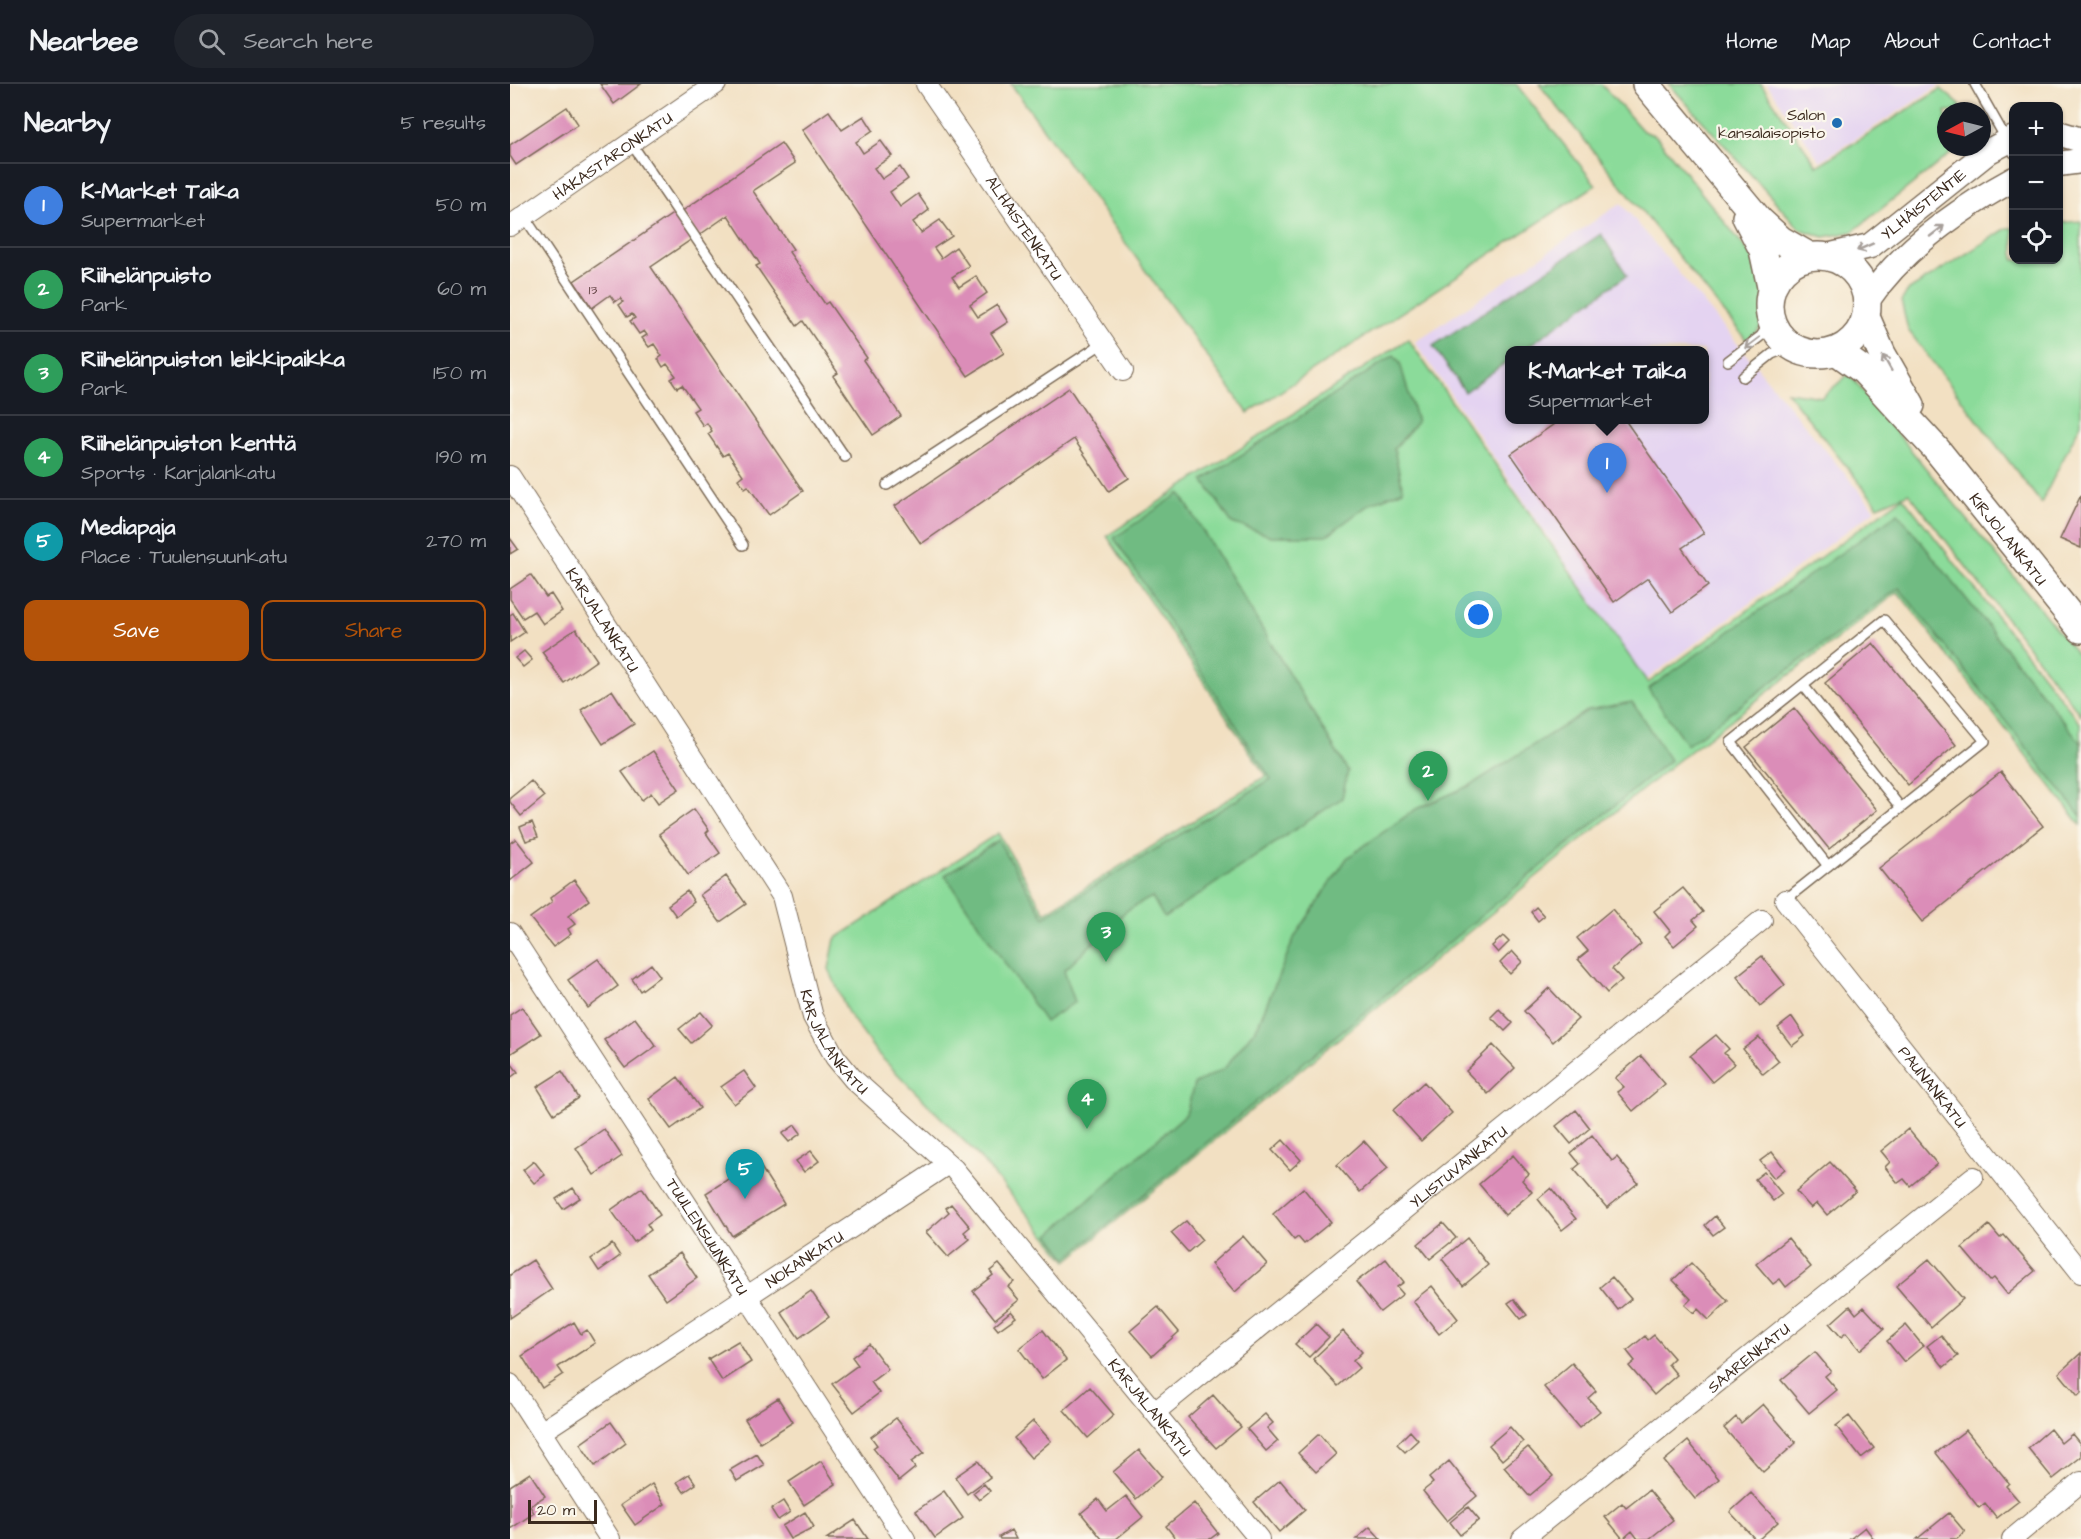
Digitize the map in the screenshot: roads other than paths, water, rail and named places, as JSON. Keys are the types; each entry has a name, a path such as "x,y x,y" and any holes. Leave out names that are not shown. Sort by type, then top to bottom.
{"main road":[{"path":"1646,84 1759,220 1781,240 1818,256 1843,261 1856,273 1864,286 1867,309 1860,332 1836,351 1820,355 1804,353 1790,346 1779,336 1771,321 1768,304 1771,287 1780,272 1793,261 1818,256"},
{"path":"1699,146 1752,225 1763,250 1771,287"},
{"name":"KIRJOLANKATU","path":"1867,309 1882,354 1936,450"},
{"name":"KIRJOLANKATU","path":"1836,351 1864,371 1936,450 2081,629"}],"street":[{"name":"HAKASTARONKATU","path":"517,221 716,84"},
{"name":"ALHAISTENKATU","path":"926,84 1123,371"},
{"path":"2063,135 2081,140"},
{"name":"YLHÄISTENTIE","path":"1818,256 1870,246 1989,151 2009,145"},
{"path":"2063,163 2081,161"},
{"name":"YLHÄISTENTIE","path":"1867,309 1883,278 1899,261 1965,209 2009,182"},
{"name":"KARJALANKATU","path":"510,476 782,896 810,1007 823,1038 835,1057 853,1079 954,1169 1259,1539"},
{"name":"PAUNANKATU","path":"1785,900 2081,1273"},
{"name":"YLISTUVANKATU","path":"1155,1412 1762,920"},
{"name":"TUULENSUUNKATU","path":"510,933 905,1539"},
{"name":"NOKANKATU","path":"541,1432 948,1164"},
{"name":"SAARENKATU","path":"1522,1539 1973,1177"},
{"path":"510,1384 610,1539"},
{"path":"2012,1539 2081,1482"}],"lane":[{"path":"1975,84 2009,141"},
{"path":"631,143 846,457"},
{"path":"517,221 743,545"},
{"path":"1728,361 1761,336 1771,321"},
{"path":"887,485 1103,343"},
{"path":"1743,377 1772,354 1790,346"},
{"path":"1785,900 1828,866 1901,808 1985,741 1884,620 1731,742 1828,866"},
{"path":"1803,685 1901,808"}],"place":[{"name":"Salon kansalaisopisto","path":"1837,123"},
{"name":"K-Market Taika","path":"1607,493"},
{"name":"Riihelänpuisto","path":"1428,801"},
{"name":"Riihelänpuiston leikkipaikka","path":"1106,962"},
{"name":"Riihelänpuiston kenttä","path":"1087,1129"},
{"name":"Mediapaja","path":"745,1199"}]}
